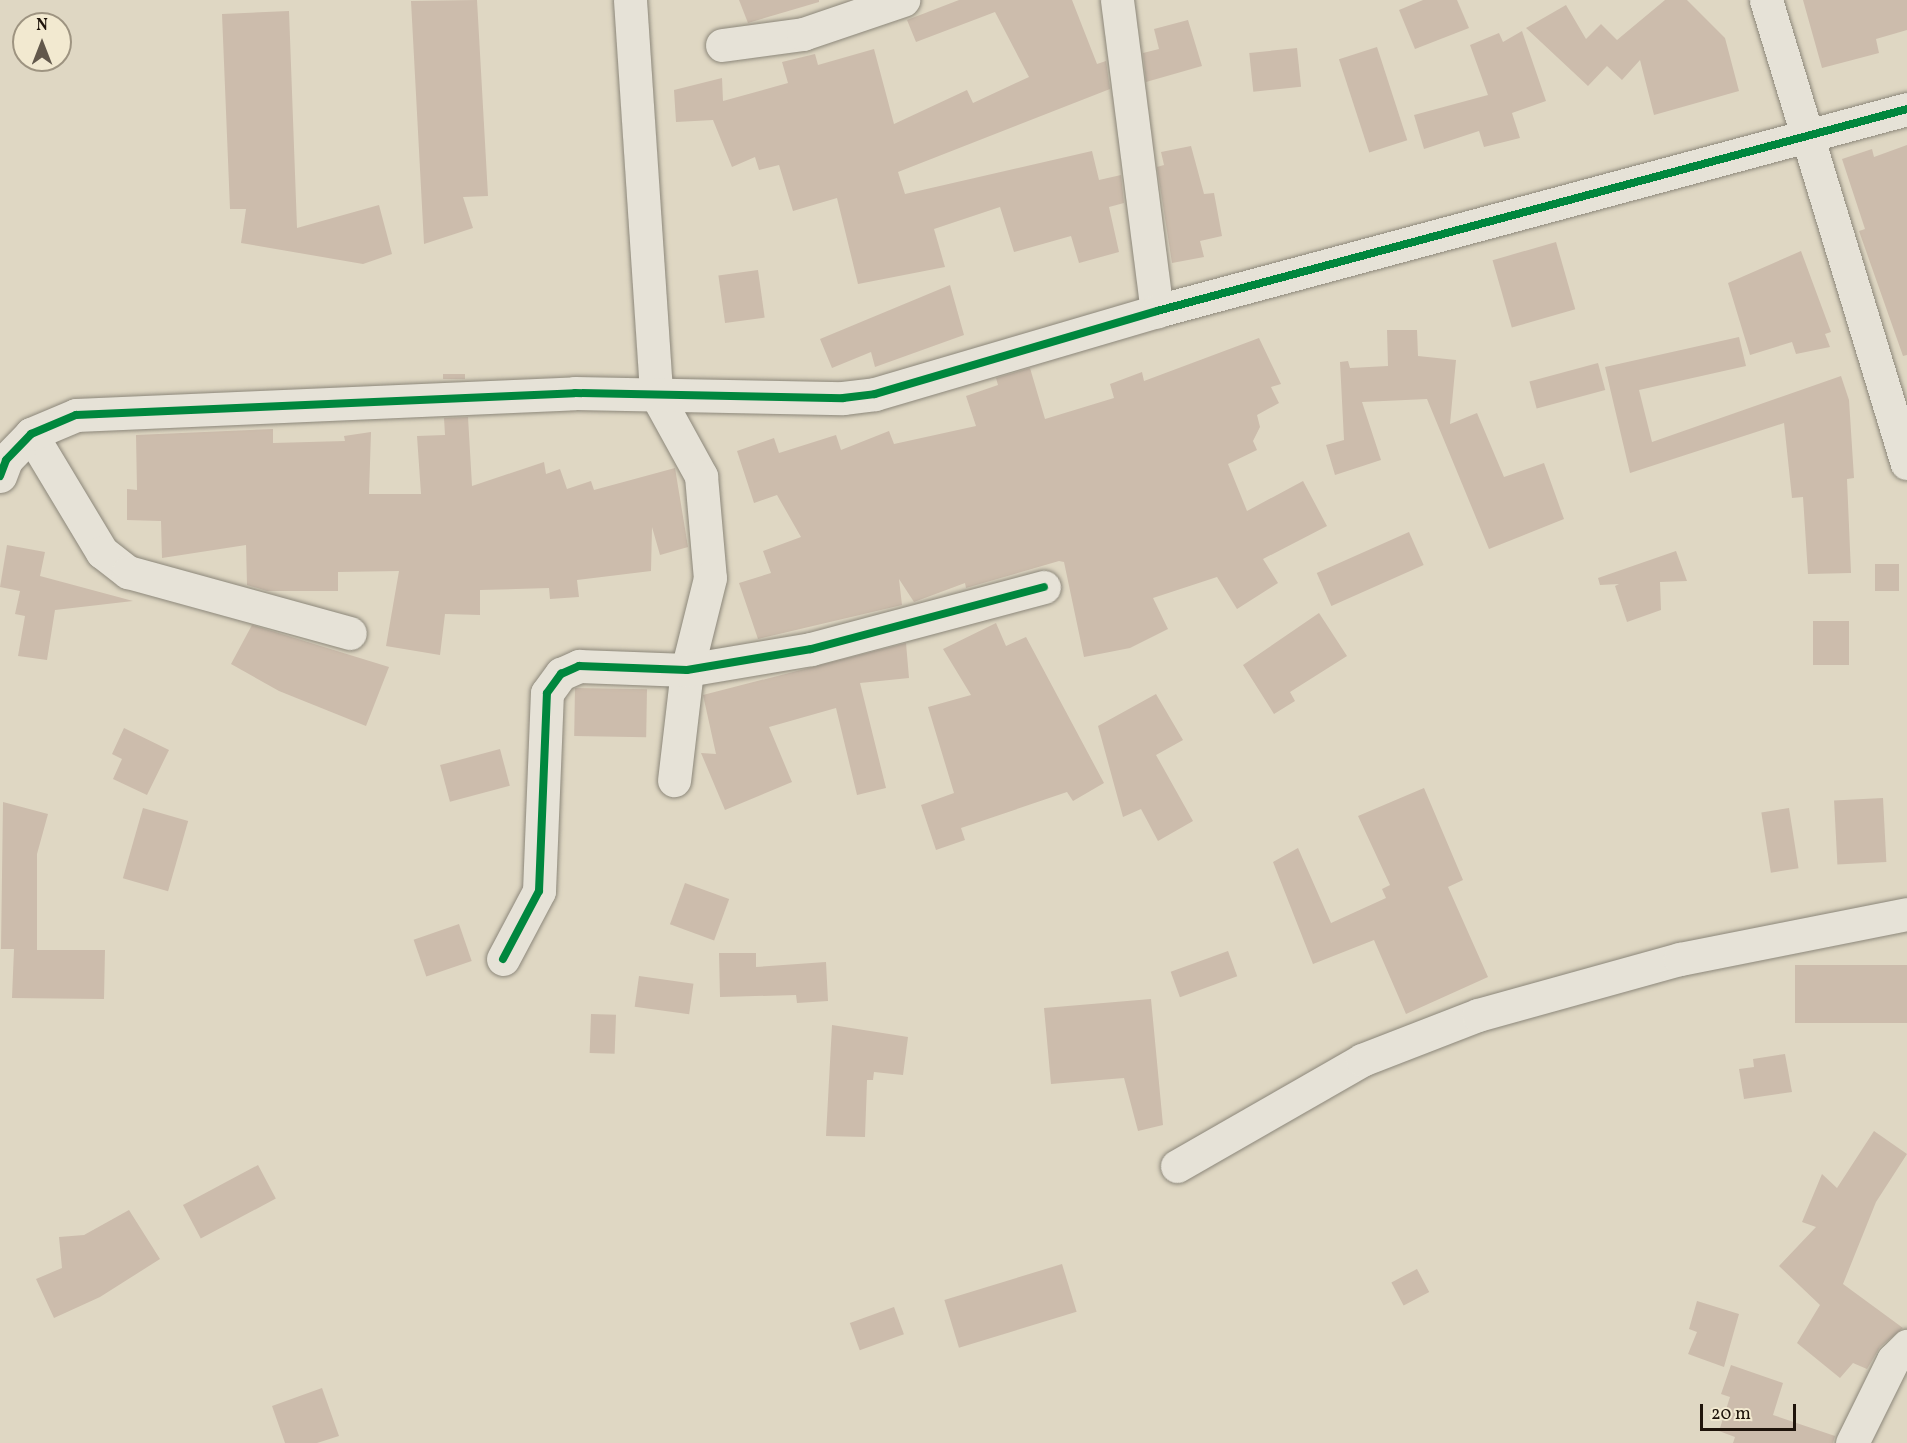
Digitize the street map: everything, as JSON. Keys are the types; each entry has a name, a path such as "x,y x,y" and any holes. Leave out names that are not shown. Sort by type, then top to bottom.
{"street":[{"path":"630,0 656,394 701,476 710,578 687,670 674,780"},
{"path":"722,45 803,34 868,7 903,0"},
{"path":"1117,0 1157,311"},
{"path":"1766,0 1805,137 1907,462"},
{"path":"0,476 6,460 31,434 87,414 308,402 656,394 875,394 1157,311 1907,109"},
{"path":"31,434 102,552 128,572 350,633"},
{"path":"503,959 539,891 547,693 561,674 579,666 687,670 811,649 1044,587"},
{"path":"1177,1166 1362,1060 1478,1015 1680,959 1907,914"},
{"path":"1852,1443 1893,1360 1907,1346"}],"building":[{"path":"477,0 488,196 463,197 473,228 424,244 411,1"},
{"path":"739,0 819,0 819,2 748,23"},
{"path":"959,0 1072,0 1097,64 1106,61 1110,89 898,172 905,194 1092,151 1099,180 1121,175 1124,203 1109,207 1119,252 1079,263 1071,236 1014,252 1000,207 934,229 945,267 858,284 837,198 793,211 779,165 759,170 755,157 732,167 713,120 676,122 674,90 722,78 723,101 788,83 782,62 815,54 818,65 874,49 894,124 967,90 973,103 1029,77 995,12 916,42 907,20"},
{"path":"1423,0 1457,0 1469,28 1415,49 1399,10"},
{"path":"1665,0 1687,0 1725,38 1739,91 1654,115 1640,60 1622,80 1607,66 1588,86 1526,28 1566,5 1586,39 1601,24 1617,40"},
{"path":"1803,0 1907,0 1907,30 1876,39 1879,53 1822,68"},
{"path":"289,11 297,228 379,205 392,254 363,264 241,243 246,209 230,209 222,14"},
{"path":"1188,20 1202,66 1146,82 1143,53 1159,49 1154,29"},
{"path":"1522,31 1546,101 1512,113 1520,138 1484,147 1479,131 1424,149 1414,115 1488,95 1470,45 1499,33 1503,42"},
{"path":"1377,47 1407,140 1369,153 1339,59"},
{"path":"1297,48 1301,87 1253,92 1249,53"},
{"path":"1907,145 1907,355 1903,356 1859,231 1865,229 1842,159 1872,149 1874,157"},
{"path":"1191,146 1204,194 1214,193 1222,236 1200,241 1204,257 1172,263 1157,167 1164,165 1161,152"},
{"path":"1556,242 1575,309 1512,327 1493,260"},
{"path":"1801,251 1831,332 1825,334 1830,347 1796,354 1792,342 1750,355 1728,283"},
{"path":"758,270 765,318 725,323 718,276"},
{"path":"950,285 964,335 875,367 871,352 832,368 820,339"},
{"path":"1387,330 1417,330 1418,356 1456,360 1450,424 1477,413 1504,477 1544,463 1564,519 1489,549 1427,399 1362,402 1381,460 1335,475 1326,445 1344,440 1340,362 1348,361 1350,368 1388,366"},
{"path":"1739,337 1746,366 1639,390 1652,442 1841,376 1849,400 1854,478 1847,479 1851,573 1808,574 1803,497 1792,498 1784,423 1630,473 1605,367"},
{"path":"1259,338 1281,384 1271,387 1279,403 1257,415 1260,427 1253,441 1257,450 1228,464 1247,511 1303,481 1327,526 1263,559 1278,583 1237,609 1217,577 1153,598 1168,629 1130,648 1084,657 1064,562 1059,561 966,588 965,583 914,602 899,579 902,605 758,639 739,583 771,573 763,551 801,537 777,495 754,503 737,451 774,438 779,453 836,435 841,450 889,431 894,444 976,426 966,396 998,385 996,378 1030,368 1045,419 1114,398 1110,384 1142,372 1144,381"},
{"path":"1598,363 1605,390 1537,408 1529,381"},
{"path":"443,374 465,374 465,379 443,379"},
{"path":"468,417 472,486 544,462 546,474 560,469 567,489 591,481 594,490 675,468 688,547 660,555 652,527 651,571 577,580 579,597 550,599 549,588 480,590 480,615 445,614 440,655 386,646 399,571 338,572 338,591 267,591 247,585 246,545 162,558 161,521 127,520 127,489 137,490 136,435 273,429 273,443 345,441 344,436 371,432 369,494 421,494 417,436 445,435 444,418"},
{"path":"1409,532 1424,565 1331,606 1317,573"},
{"path":"7,545 45,552 40,576 133,601 55,610 47,660 18,656 25,616 15,614 20,591 0,587"},
{"path":"1676,551 1687,581 1660,582 1661,610 1627,622 1615,586 1619,584 1600,585 1598,578"},
{"path":"1875,564 1899,564 1899,591 1875,591"},
{"path":"1319,613 1347,656 1290,692 1295,701 1274,714 1243,665"},
{"path":"1813,621 1849,621 1849,665 1813,665"},
{"path":"996,623 1006,646 1026,637 1104,783 1073,801 1067,792 961,828 965,840 936,850 921,805 954,793 928,707 971,695 943,649"},
{"path":"252,625 389,667 366,726 279,691 231,664"},
{"path":"906,643 909,678 860,683 886,788 857,795 836,708 769,727 792,782 725,810 701,753 716,754 703,695"},
{"path":"575,688 647,689 646,737 574,736"},
{"path":"1156,694 1183,740 1156,755 1193,821 1158,841 1141,809 1123,817 1098,726"},
{"path":"124,728 169,750 147,795 113,779 122,759 112,754"},
{"path":"500,749 510,786 450,802 440,765"},
{"path":"1424,788 1463,880 1448,887 1488,977 1406,1014 1374,940 1313,964 1273,862 1298,848 1331,923 1386,898 1382,889 1390,885 1358,816"},
{"path":"1883,798 1886,862 1837,864 1834,801"},
{"path":"3,802 48,814 37,854 37,950 105,950 104,999 12,998 14,949 1,949"},
{"path":"143,808 188,821 168,891 123,878"},
{"path":"1789,808 1799,868 1771,873 1761,812"},
{"path":"685,883 729,899 714,940 670,924"},
{"path":"459,924 472,961 426,977 414,940"},
{"path":"1228,951 1237,976 1180,997 1171,972"},
{"path":"719,953 756,953 756,967 826,962 828,1001 797,1003 796,995 720,997"},
{"path":"1795,965 1907,965 1907,1023 1795,1023"},
{"path":"639,976 693,984 689,1014 635,1007"},
{"path":"1151,999 1163,1125 1138,1131 1124,1078 1051,1084 1044,1008"},
{"path":"591,1014 616,1015 615,1054 590,1053"},
{"path":"832,1025 908,1037 903,1075 874,1072 873,1080 867,1080 865,1137 826,1136"},
{"path":"1785,1054 1792,1092 1744,1099 1739,1069 1754,1067 1753,1059"},
{"path":"1874,1131 1907,1154 1876,1202 1843,1284 1903,1328 1880,1347 1867,1369 1853,1363 1840,1378 1797,1343 1820,1305 1779,1266 1816,1227 1802,1222 1822,1174 1837,1188"},
{"path":"258,1165 276,1199 201,1238 183,1205"},
{"path":"129,1210 160,1259 100,1297 54,1318 36,1279 62,1268 59,1237 84,1235"},
{"path":"1062,1264 1077,1312 959,1348 944,1300"},
{"path":"1417,1269 1429,1292 1404,1306 1391,1283"},
{"path":"1697,1301 1739,1314 1724,1367 1688,1354 1697,1332 1689,1329"},
{"path":"894,1307 904,1334 860,1350 850,1323"},
{"path":"1731,1365 1783,1383 1773,1415 1835,1436 1833,1443 1733,1443 1735,1437 1719,1431 1730,1397 1721,1394"},
{"path":"322,1388 339,1436 317,1443 285,1443 272,1406"}],"cycle path":[{"path":"0,476 6,460 31,434 76,415 575,393 843,398 875,394 1157,311 1907,109"},
{"path":"503,959 539,891 547,693 561,674 579,666 687,670 811,649 1044,587"}]}
